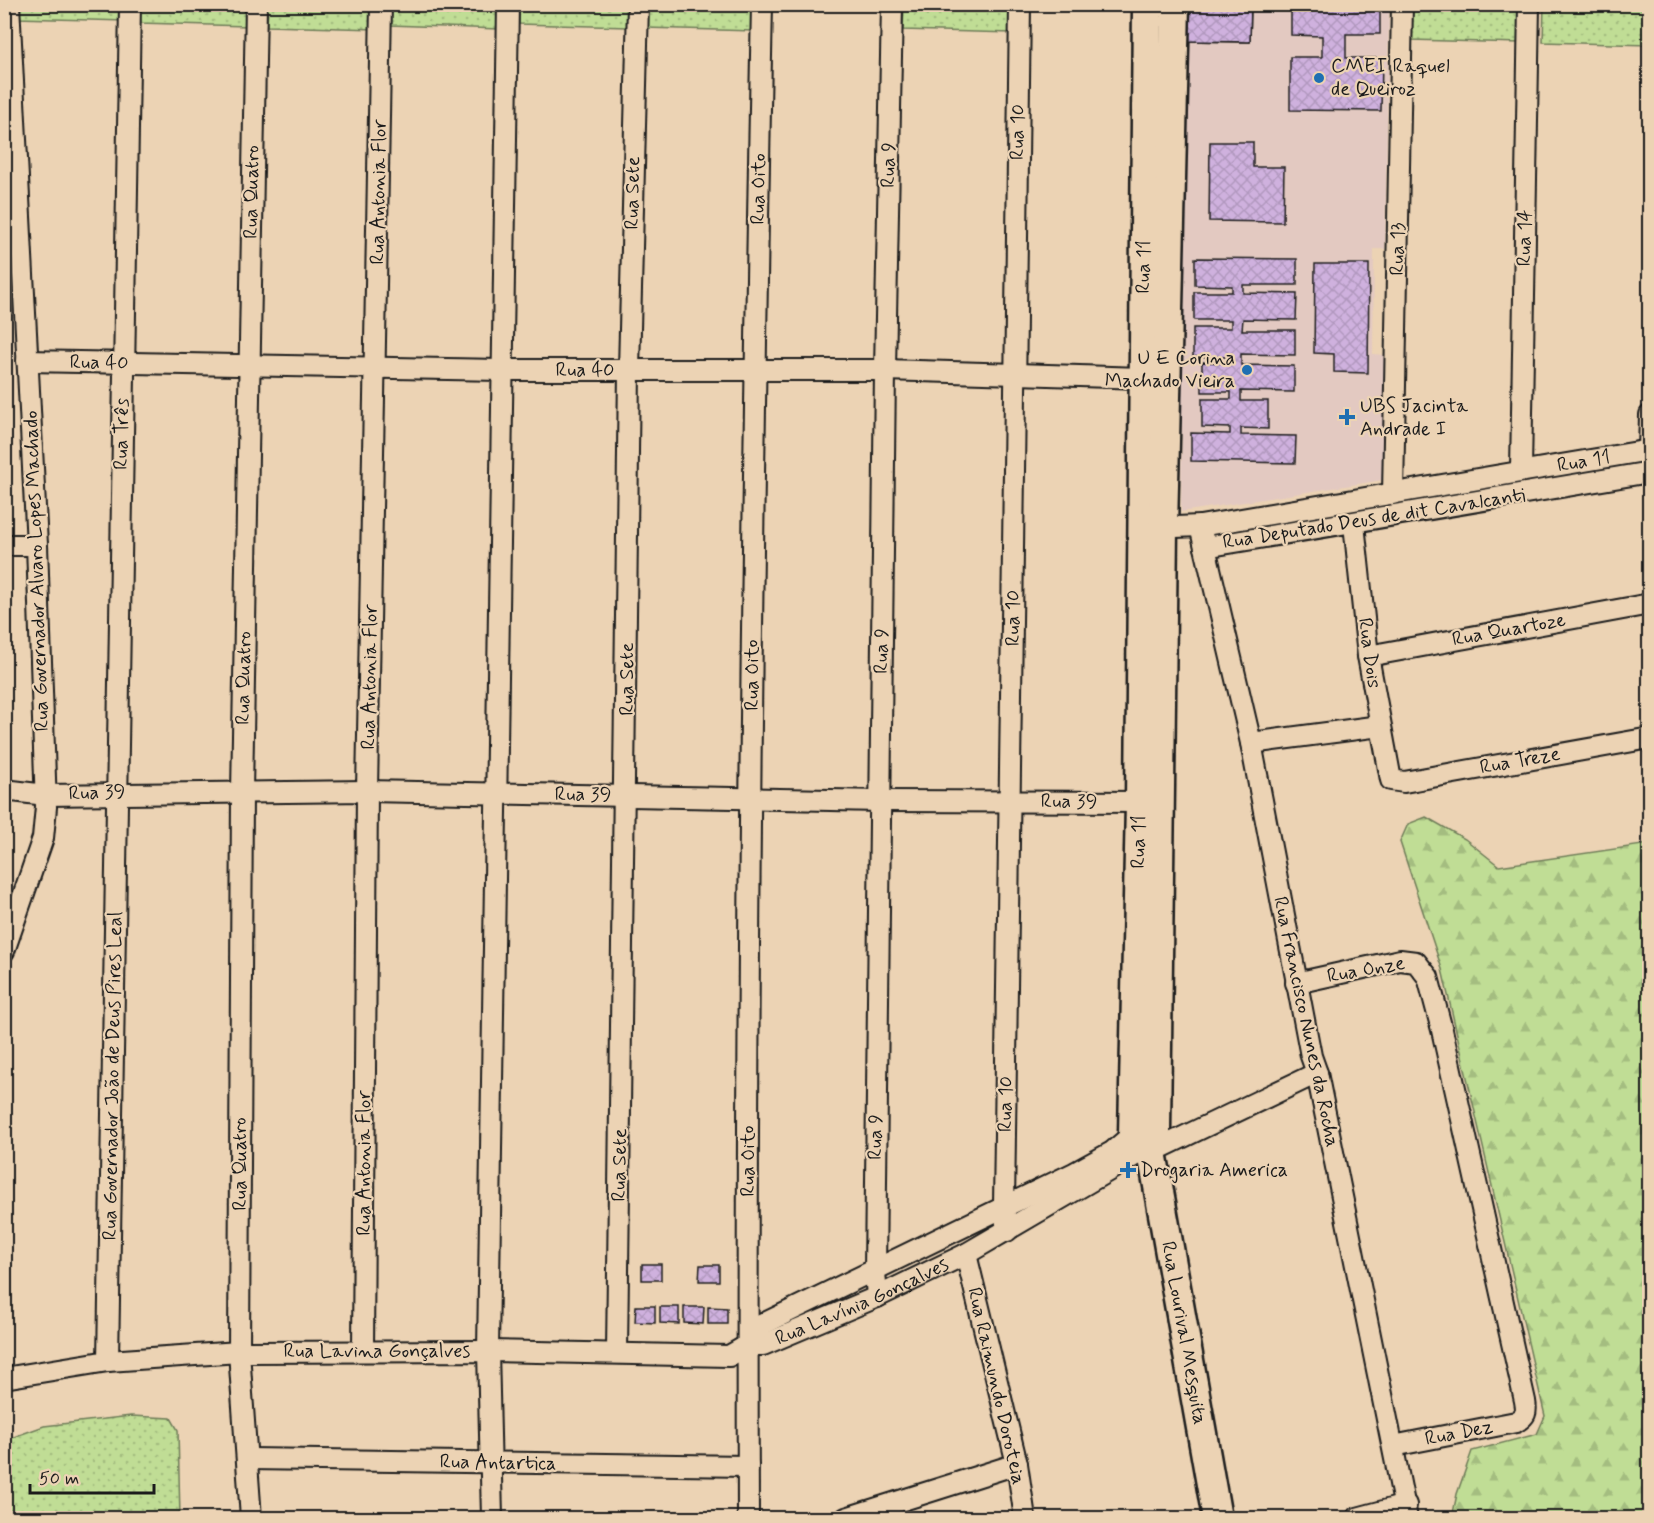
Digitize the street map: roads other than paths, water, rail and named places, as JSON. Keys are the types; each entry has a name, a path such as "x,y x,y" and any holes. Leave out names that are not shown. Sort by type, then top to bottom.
{"main road":[{"name":"Rua 11","path":"1147,4 1142,378 1153,528"},
{"name":"Rua 11","path":"1148,1140 1153,528 1175,4"},
{"name":"Rua Lourival Mesquita","path":"1148,1140 1217,1518"}],"street":[{"name":"Rua Governador Alvaro Lopes Machado","path":"4,951 43,838 46,795 37,545 27,361 11,190 9,4"},
{"name":"Rua Três","path":"118,792 122,363 130,4"},
{"name":"Rua Quatro","path":"251,1518 249,1459 239,1352 242,792 256,4"},
{"name":"Rua Antonia Flor","path":"363,1350 367,791 381,4"},
{"path":"492,1518 488,1351 508,4"},
{"name":"Rua Sete","path":"617,1353 626,796 629,370 638,4"},
{"name":"Rua Oito","path":"748,1518 755,370 762,4"},
{"name":"Rua 9","path":"877,1296 875,1272 885,370 892,4"},
{"name":"Rua 10","path":"1006,1232 1004,1207 1012,801 1014,376 1020,4"},
{"name":"Rua 13","path":"1393,494 1402,4"},
{"name":"Rua 14","path":"1521,471 1529,4"},
{"name":"Rua 40","path":"27,361 501,369 885,370 1014,376 1142,378"},
{"path":"1649,450 1650,415"},
{"name":"Rua 11","path":"1153,528 1200,526 1649,450"},
{"name":"Rua Deputado Deus de dit Cavalcanti","path":"1205,548 1650,472"},
{"name":"Rua Dois","path":"1354,524 1368,656 1391,780"},
{"name":"Rua Francisco Nunes da Rocha","path":"1200,526 1251,743 1296,982 1311,1056 1317,1073 1406,1512"},
{"path":"4,546 37,545"},
{"name":"Rua Quartoze","path":"1368,656 1650,604"},
{"path":"1251,743 1380,726"},
{"name":"Rua Treze","path":"1391,780 1404,783 1650,738"},
{"name":"Rua 39","path":"4,790 46,795 118,792 367,791 881,801 1150,803"},
{"name":"Rua Governador João de Deus Pires Leal","path":"108,1361 118,792"},
{"name":"Rua Onze","path":"1296,982 1400,960 1416,962 1428,977 1442,1030 1525,1401 1527,1412 1524,1417"},
{"name":"Rua Lavínia Gonçalves","path":"748,1345 759,1326 875,1272 1112,1152 1317,1073"},
{"name":"Rua Lavínia Gonçalves","path":"748,1345 763,1345 877,1296 966,1254 1006,1232 1148,1140"},
{"name":"Rua Raimundo Doroteia","path":"966,1254 1017,1464 1025,1518"},
{"name":"Rua Lavina Gonçalves","path":"4,1378 108,1361 239,1352 488,1351 729,1356 748,1345"},
{"name":"Rua Dez","path":"1392,1446 1516,1422 1524,1417"},
{"name":"Rua Antartica","path":"249,1459 748,1466"},
{"path":"846,1518 1017,1464"},
{"path":"1357,1518 1406,1512"}],"place":[{"name":"CMEI Raquel de Queiroz","path":"1319,78"},
{"name":"U E Corina Machado Vieira","path":"1247,370"},
{"name":"UBS Jacinta Andrade I","path":"1347,417"},
{"name":"Drogaria America","path":"1128,1170"}]}
